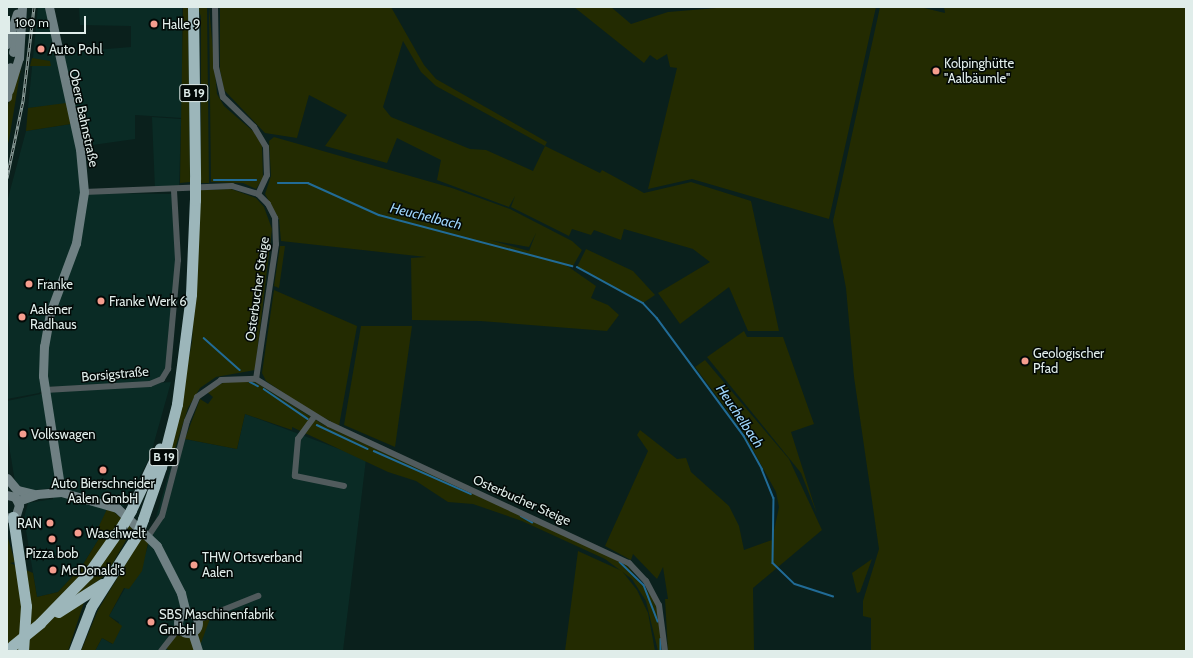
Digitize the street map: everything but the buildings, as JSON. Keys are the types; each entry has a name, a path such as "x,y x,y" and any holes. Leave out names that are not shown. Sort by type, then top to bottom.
{"highway":[{"name":"B 19","path":"74,651 92,607 120,567 137,535 166,450 178,394 191,294 195,200 193,7"},
{"name":"B 19","path":"10,648 44,620 88,574 123,524 157,456 178,394"},
{"path":"9,520 20,554 26,606 23,651"},
{"name":"B 19","path":"44,620 90,593 120,567"}],"street":[{"path":"8,94 8,67 14,62 9,48 19,7"},
{"path":"9,48 22,7"},
{"path":"8,94 20,58 22,7"},
{"name":"Obere Bahnstraße","path":"49,7 80,149 84,192 76,244 46,333 45,390 61,492"},
{"path":"84,192 174,190 232,186 258,194 267,175 266,147 254,127 223,97 216,67 215,7"},
{"name":"Borsigstraße","path":"45,390 150,384 162,379 168,369 178,260 174,190"},
{"name":"Osterbucher Steige","path":"258,194 275,218 276,235 256,379 314,417 629,563 646,580 659,605 665,651"},
{"path":"149,535 162,516 187,421 198,397 221,380 256,379"},
{"path":"314,417 298,439 295,476 344,486"},
{"path":"7,478 17,490 37,494"},
{"path":"7,495 18,501 37,494 61,492 117,508 149,535 176,580 186,613"},
{"path":"9,520 18,512 18,501"},
{"path":"198,651 192,632 198,620 258,596"},
{"path":"161,651 180,627 179,618 186,613 193,614 198,620"},
{"path":"180,627 192,632"}],"shaded area":[{"path":"38,7 52,7 59,53 131,47 131,26 80,25 79,7 182,7 182,118 135,115 135,139 78,147 83,193 172,194 178,290 166,369 161,377 150,382 48,387 39,393 7,399 7,202 26,131 71,124 66,104 28,108"},
{"path":"152,117 181,119 179,187 155,189"},
{"path":"171,382 150,457 123,507 99,526 100,537 82,566 58,592 37,597 24,518 28,503 53,499 52,488 27,491 15,482 7,433 7,401 50,392"},
{"path":"245,414 366,459 343,651 95,651 102,638 112,644 119,622 109,616 146,552 179,438 237,449"}],"green space":[{"path":"183,7 188,7 190,182 180,183"},
{"path":"198,7 207,7 209,183 201,183 201,17"},
{"path":"209,7 217,94 224,106 254,132 262,146 263,178 256,189 243,183 211,182"},
{"path":"220,7 391,7 424,65 436,79 547,142 545,146 600,173 602,170 644,193 691,182 751,201 779,331 748,331 729,287 680,324 658,293 710,262 693,249 624,229 621,240 594,230 591,235 572,229 569,236 511,207 515,196 509,207 437,180 441,160 397,138 387,163 325,146 347,115 309,95 297,138 265,133 224,90 220,70","holes":["403,41 421,72 436,86 545,146 533,171 486,150 470,149 391,117 383,107"]},
{"path":"574,7 611,7 631,24 668,12 729,7 876,7 829,219 692,179 648,189 677,68 670,67 667,54 657,60 650,55 644,63"},
{"path":"880,7 920,7 945,13 944,7 1186,7 1186,651 871,651 871,618 863,616 863,601 879,549 854,377 846,288 833,221"},
{"path":"23,56 9,140 7,147 7,108"},
{"path":"32,58 50,61 51,66 30,66"},
{"path":"66,103 71,124 26,131 28,108"},
{"path":"274,137 452,188 510,209 572,241 582,250 573,266 563,263 596,286 591,298 608,305 619,315 607,331 480,321 412,320 411,258 426,257 281,241 279,219 265,194 271,176 269,141","holes":["536,233 529,251 489,240 529,247"]},
{"path":"231,189 256,198 264,207 272,229 255,370 216,377 200,388 188,408 171,461 168,461 192,342 201,190"},
{"path":"280,246 285,246 279,288 274,286"},
{"path":"586,249 633,271 655,295 643,303 577,267"},
{"path":"274,290 357,326 339,426 303,406 266,381 262,373"},
{"path":"361,326 412,326 395,447 344,425"},
{"path":"744,331 747,337 783,337 814,424 791,432 817,514 801,473 707,357"},
{"path":"705,360 789,459 822,530 753,588 754,651 668,651 665,599 668,599 663,567 657,579 633,554 631,560 605,546 648,451 637,435 640,430 677,459 686,458 691,472 729,506 739,526 744,550 772,540 779,507 776,492 742,430 695,367"},
{"path":"227,381 253,381 324,425 626,564 653,598 661,621 663,651 658,651 646,601 632,579 605,559 522,521 473,504 448,502 416,481 388,472 292,427 292,430 245,414 237,449 185,439 200,399 208,404 213,397 206,391"},
{"path":"108,507 133,528 106,575 89,587 68,651 7,651 7,535 15,562 10,563 33,573 37,597 58,592 82,566 100,537 99,526"},
{"path":"142,537 148,543 142,571 129,589 124,588 109,616 122,626 113,644 102,638 95,651 81,651 98,610"},
{"path":"578,551 622,571 637,590 648,613 655,651 565,651"},
{"path":"872,559 860,592 857,593 852,573"},
{"path":"211,616 198,651 170,651 164,647 180,627 185,632 195,630 198,620"}],"waterway":[{"name":"Heuchelbach","path":"214,180 256,180"},
{"name":"Heuchelbach","path":"278,183 308,183 379,215 572,266"},
{"name":"Heuchelbach","path":"577,267 643,303 657,318 744,436 762,469 774,498 773,563 795,584 833,596"},
{"path":"204,338 240,370"},
{"path":"250,382 258,386"},
{"path":"264,389 308,419"},
{"path":"317,425 368,449"},
{"path":"374,451 471,494"},
{"path":"521,516 532,522"},
{"path":"620,562 644,585 658,621"},
{"path":"661,639 661,651"}],"railway":[{"path":"7,178 23,101 34,7"}],"place":[{"name":"Halle 9","path":"154,24"},
{"name":"Auto Pohl","path":"41,49"},
{"name":"Kolpinghütte \"Aalbäumle\"","path":"936,71"},
{"name":"Franke","path":"29,284"},
{"name":"Franke Werk 6","path":"101,301"},
{"name":"Aalener Radhaus","path":"22,317"},
{"name":"Geologischer Pfad","path":"1025,361"},
{"name":"Volkswagen","path":"23,434"},
{"name":"Auto Bierschneider Aalen GmbH","path":"103,470"},
{"name":"RAN","path":"50,523"},
{"name":"Waschwelt","path":"78,533"},
{"name":"Pizza bob","path":"52,539"},
{"name":"THW Ortsverband Aalen","path":"194,565"},
{"name":"McDonald's","path":"53,570"},
{"name":"SBS Maschinenfabrik GmbH","path":"151,622"}]}
